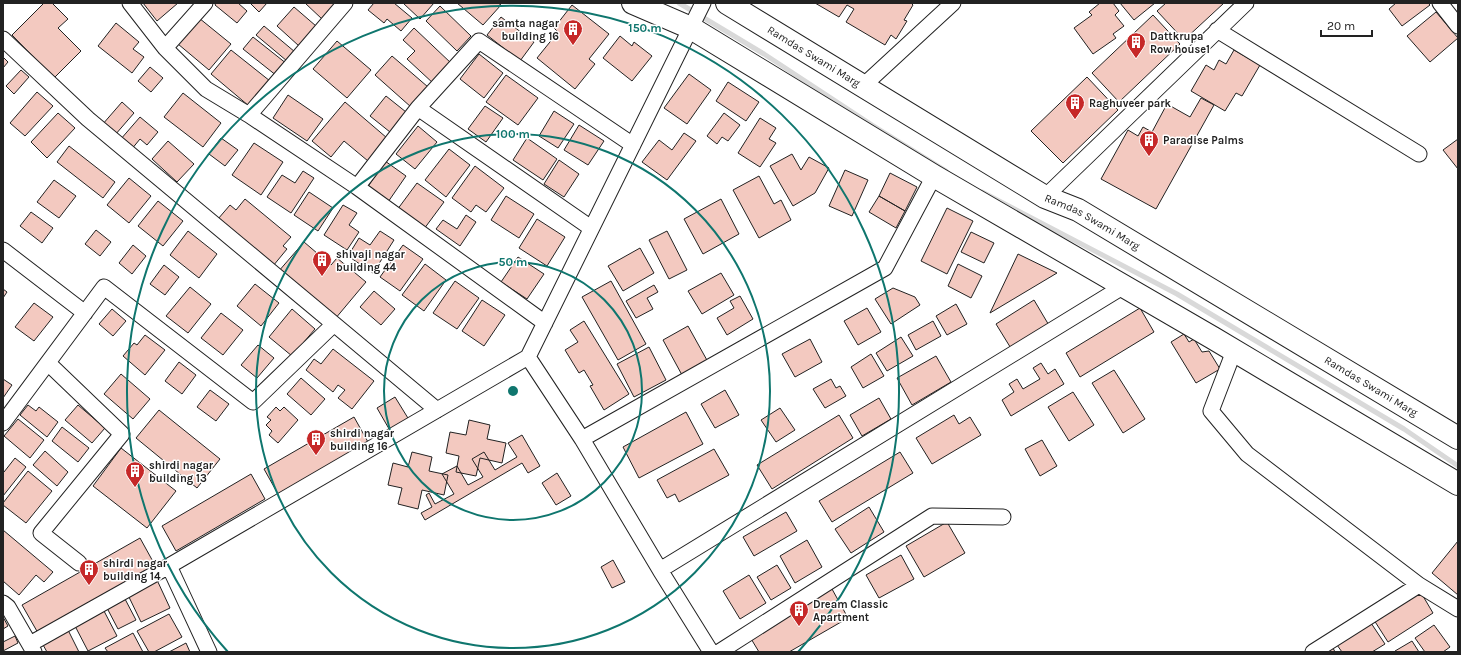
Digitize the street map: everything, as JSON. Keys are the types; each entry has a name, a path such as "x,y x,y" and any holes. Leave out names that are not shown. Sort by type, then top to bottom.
{"main road":[{"path":"633,3 692,26 934,176 1124,286 1458,484"},
{"name":"Ramdas Swami Marg","path":"727,3 1045,197 1078,210 1458,438"}],"street":[{"path":"130,3 164,48 206,89 249,115 357,187 545,323"},
{"path":"164,48 205,3"},
{"path":"249,115 345,3"},
{"path":"3,603 8,608 32,648 169,566 528,357 703,3"},
{"path":"863,86 953,3"},
{"path":"1045,197 1246,3"},
{"path":"1440,3 1458,26"},
{"path":"1217,30 1419,154"},
{"path":"3,39 88,119 437,410"},
{"path":"357,187 418,108 479,41 633,145"},
{"path":"418,108 591,228"},
{"path":"582,439 885,268 934,176"},
{"path":"3,250 85,313"},
{"path":"660,570 1124,286"},
{"path":"3,423 104,287 253,402 334,324"},
{"path":"1234,351 1211,411 1248,454 1419,585 1458,609"},
{"path":"528,357 582,439 711,652"},
{"path":"48,363 122,434 41,533 79,563"},
{"path":"719,652 932,516 1003,517"},
{"path":"169,566 209,652"},
{"path":"1313,652 1419,585"}],"building":[{"path":"44,3 52,3 68,19 58,28 81,51 54,78 12,35"},
{"path":"143,3 178,3 157,21"},
{"path":"216,3 238,3 247,11 237,23 215,5"},
{"path":"250,3 267,3 259,12"},
{"path":"305,3 336,3 322,19"},
{"path":"374,3 394,3 412,18 401,31 387,19 384,23 368,10"},
{"path":"403,3 434,3 420,19"},
{"path":"457,3 498,3 501,5 483,25"},
{"path":"815,3 911,3 913,5 904,20 907,21 896,39 891,35 885,45 846,22 854,9 847,5 839,17"},
{"path":"1100,3 1113,3 1119,11 1115,15 1124,26 1113,34 1116,38 1093,54 1074,28 1092,15 1089,12"},
{"path":"1120,3 1155,3 1134,20"},
{"path":"1166,3 1224,3 1184,40 1157,11"},
{"path":"1396,3 1428,3 1430,5 1402,26 1389,9"},
{"name":"samta nagar building 16","path":"572,5 609,34 589,59 595,64 575,89 537,58 558,32 554,28"},
{"name":"samta nagar building 16","path":"440,6 471,36 457,51 426,21"},
{"path":"294,7 316,26 299,46 277,26"},
{"path":"1436,12 1458,38 1430,62 1407,36"},
{"name":"Dattkrupa Row house1","path":"1153,15 1180,44 1119,102 1092,73"},
{"path":"501,17 534,42 520,61 487,35"},
{"path":"199,18 231,44 209,70 178,44"},
{"path":"116,23 139,42 133,49 144,57 132,73 98,46"},
{"path":"264,26 295,52 287,61 256,35"},
{"path":"414,28 452,64 434,84 407,59 415,51 403,40"},
{"path":"620,36 632,46 634,42 652,56 632,81 603,58"},
{"path":"253,37 287,64 277,76 243,49"},
{"path":"337,41 371,70 347,98 313,69"},
{"path":"231,50 270,81 249,106 211,74"},
{"path":"1234,50 1260,65 1242,96 1236,93 1225,111 1191,91 1206,65 1214,70 1219,60 1226,64"},
{"path":"479,54 503,73 484,98 460,79"},
{"path":"392,56 428,87 411,107 375,75"},
{"path":"3,57 8,62 3,68"},
{"path":"150,67 163,78 151,92 138,81"},
{"path":"21,70 29,77 14,94 6,86"},
{"path":"689,74 711,90 687,124 664,108"},
{"path":"506,75 538,98 518,125 486,102"},
{"name":"Raghuveer park","path":"1087,77 1118,110 1063,163 1031,131"},
{"path":"728,82 759,102 746,121 716,101"},
{"path":"37,92 53,106 25,136 10,123"},
{"path":"183,93 221,123 203,147 164,117"},
{"path":"288,95 323,119 307,141 273,118"},
{"path":"386,96 406,112 390,132 370,116"},
{"name":"Paradise Palms","path":"1201,98 1214,105 1156,209 1101,179 1128,130 1138,136 1143,127 1152,132 1167,104 1190,117"},
{"path":"122,102 134,113 115,135 102,125"},
{"path":"345,102 387,138 368,161 344,141 331,157 312,141"},
{"path":"485,106 503,118 486,142 468,129"},
{"path":"554,111 574,124 558,148 539,136"},
{"path":"58,113 75,128 47,158 31,142"},
{"path":"724,113 740,125 728,141 722,137 717,144 707,136"},
{"path":"140,117 158,132 147,145 140,139 131,150 120,140"},
{"path":"760,118 776,128 769,139 776,143 760,167 738,153"},
{"path":"579,125 604,141 588,165 564,150"},
{"path":"418,126 437,142 415,169 396,154"},
{"path":"684,133 696,141 667,180 642,162 659,140 672,150"},
{"path":"221,138 238,150 225,166 209,154"},
{"path":"527,138 557,159 543,180 513,160"},
{"path":"1458,139 1458,169 1443,150"},
{"path":"168,141 194,164 177,182 152,159"},
{"path":"254,143 283,162 261,195 232,175"},
{"path":"69,146 115,182 103,198 57,162"},
{"path":"449,149 470,165 446,197 425,180"},
{"path":"792,154 801,170 809,157 829,168 815,193 793,206 770,166"},
{"path":"559,160 579,174 564,197 544,184"},
{"path":"385,161 406,176 388,202 367,188"},
{"path":"475,166 504,188 486,212 476,205 471,212 452,198"},
{"path":"845,170 868,180 852,216 829,206"},
{"path":"303,171 314,178 291,213 267,197 282,175 295,183"},
{"path":"890,173 917,187 905,211 879,196"},
{"path":"759,176 774,204 781,200 791,220 759,238 733,190"},
{"path":"129,178 151,196 129,223 107,205"},
{"path":"54,180 76,196 59,218 37,202"},
{"path":"417,183 444,202 424,229 397,210"},
{"path":"309,192 333,208 318,231 294,215"},
{"path":"506,196 534,214 519,238 491,220"},
{"path":"879,196 905,211 896,228 869,212"},
{"path":"245,199 291,237 283,246 287,249 273,266 218,219 230,205 236,210"},
{"path":"721,199 739,234 703,254 684,219"},
{"path":"158,201 183,221 163,246 138,226"},
{"path":"343,205 357,213 349,225 359,232 347,250 324,235"},
{"path":"947,208 973,221 947,274 921,261"},
{"path":"31,212 53,228 42,243 20,226"},
{"path":"466,215 476,222 460,246 436,229 443,220 457,229"},
{"path":"537,219 565,237 547,266 519,248"},
{"path":"96,230 111,242 100,256 85,244"},
{"path":"188,231 217,254 199,278 170,255"},
{"path":"380,231 394,240 373,273 348,256 359,238 370,245"},
{"path":"667,231 687,270 669,279 649,240"},
{"path":"971,232 994,243 984,263 961,252"},
{"name":"shivaji nagar building 44","path":"304,242 331,265 337,258 366,282 335,319 278,272"},
{"path":"133,245 146,256 132,274 119,263"},
{"path":"403,245 423,259 400,291 380,277"},
{"path":"640,248 654,273 623,291 608,266"},
{"path":"1018,254 1057,273 990,313"},
{"path":"518,257 544,274 527,299 501,282"},
{"path":"425,264 446,280 424,311 402,295"},
{"path":"958,264 982,276 971,298 948,286"},
{"path":"164,265 179,277 165,295 150,284"},
{"path":"721,273 734,295 702,314 688,291"},
{"path":"455,281 479,298 457,329 433,313"},
{"path":"611,281 646,344 618,360 582,297"},
{"path":"255,284 279,303 261,326 237,306"},
{"path":"654,285 658,292 647,298 653,309 636,318 626,301"},
{"path":"190,287 211,304 188,333 166,316"},
{"path":"893,288 915,297 920,305 891,324 875,299"},
{"path":"3,289 7,292 3,298"},
{"path":"374,291 395,309 381,325 360,307"},
{"path":"740,296 753,319 727,335 717,318 734,308 730,301"},
{"path":"482,300 505,315 484,346 462,331"},
{"path":"1034,300 1050,327 1012,350 996,324"},
{"path":"34,303 53,317 34,341 15,327"},
{"path":"956,304 967,324 947,335 936,316"},
{"path":"867,308 881,332 858,345 844,321"},
{"path":"1140,308 1154,332 1080,377 1066,353"},
{"path":"112,309 126,321 113,336 99,324"},
{"path":"292,309 315,329 292,356 269,337"},
{"path":"221,313 243,330 223,355 201,338"},
{"path":"584,321 629,394 604,410 590,386 593,385 584,370 579,373 565,350 578,342 570,330"},
{"path":"933,321 941,336 916,350 908,335"},
{"path":"688,326 708,362 682,375 663,340"},
{"path":"1184,334 1189,342 1194,339 1202,352 1209,351 1220,369 1196,383 1171,342"},
{"path":"145,335 165,350 145,375 123,356 134,343 137,345"},
{"path":"901,337 913,356 887,371 876,353"},
{"path":"810,339 822,362 795,377 782,354"},
{"path":"258,345 274,358 257,378 241,365"},
{"path":"649,347 666,380 634,397 617,364"},
{"path":"333,349 374,381 352,409 338,398 345,390 338,385 333,392 306,370 314,359 321,364"},
{"path":"871,354 884,376 863,388 851,367"},
{"path":"936,356 951,382 912,405 897,378"},
{"path":"179,362 196,375 182,394 165,381"},
{"path":"1041,363 1048,374 1055,369 1064,384 1011,416 1002,400 1014,392 1009,384 1017,379 1023,389 1040,379 1033,368"},
{"path":"1114,370 1145,419 1123,433 1092,383"},
{"path":"121,374 150,399 133,419 104,394"},
{"path":"301,378 325,399 311,415 287,394"},
{"path":"3,379 12,385 3,398"},
{"path":"831,379 836,388 840,386 846,396 825,408 813,389"},
{"path":"210,390 229,404 216,421 197,407"},
{"path":"725,390 739,415 715,428 701,404"},
{"path":"1073,392 1094,425 1069,441 1048,407"},
{"path":"395,397 411,423 392,434 377,408"},
{"path":"879,398 891,419 862,436 850,415"},
{"path":"28,405 36,411 39,407 58,422 47,437 20,415"},
{"path":"78,405 105,428 92,443 65,420"},
{"path":"276,407 280,411 284,407 298,420 278,443 269,435 272,431 266,425 271,420 267,417"},
{"path":"780,408 795,430 776,442 761,420"},
{"path":"159,410 220,459 197,488 136,438"},
{"path":"686,412 703,444 639,478 623,447"},
{"path":"839,415 853,438 772,489 757,465"},
{"path":"954,415 959,424 970,417 981,435 932,464 916,438"},
{"name":"shirdi nagar building 16","path":"354,417 368,442 278,494 264,469"},
{"path":"18,419 44,440 30,458 4,436"},
{"path":"469,420 490,425 487,439 506,443 502,463 480,458 476,476 456,472 459,456 446,453 450,432 466,435"},
{"path":"62,427 89,448 78,462 52,441"},
{"path":"522,435 540,466 528,473 522,463 425,520 421,513 432,507 426,495 429,493 435,504 454,494 442,474 457,466 468,485 483,477 472,459 484,452 495,470 517,457 508,443"},
{"path":"1042,440 1057,466 1040,476 1025,449"},
{"name":"shirdi nagar building 13","path":"121,448 176,491 147,528 93,486"},
{"path":"714,449 729,475 679,502 675,494 667,498 657,480"},
{"path":"45,451 68,472 57,486 33,465"},
{"path":"412,452 432,457 429,471 448,475 444,495 422,490 418,509 398,504 402,488 388,485 393,463 408,467"},
{"path":"900,452 913,473 832,522 819,501"},
{"path":"15,458 26,467 3,496 3,471 4,472"},
{"path":"28,471 52,491 26,523 3,505 3,503"},
{"path":"557,473 571,496 556,505 542,483"},
{"path":"251,474 265,499 176,551 162,526"},
{"path":"869,507 884,532 851,553 835,529"},
{"path":"786,512 797,531 754,556 743,537"},
{"path":"947,522 965,553 924,577 906,546"},
{"path":"3,530 53,572 44,582 36,575 19,595 3,581"},
{"name":"shirdi nagar building 14","path":"140,538 156,567 38,633 22,605"},
{"path":"807,540 822,567 795,583 780,556"},
{"path":"1458,541 1458,595 1432,573"},
{"path":"901,555 914,579 879,598 866,575"},
{"path":"613,560 625,582 612,588 601,567"},
{"path":"777,565 791,588 771,600 757,577"},
{"path":"749,575 766,603 740,619 723,591"},
{"path":"157,580 170,608 141,622 128,595"},
{"name":"Dream Classic Apartment","path":"832,589 848,618 789,652 759,652 750,637"},
{"path":"1420,591 1433,613 1388,642 1374,620"},
{"path":"125,599 136,620 118,629 107,608"},
{"path":"104,611 117,636 88,651 75,626"},
{"path":"169,614 182,637 154,652 149,652 137,631"},
{"path":"3,617 8,626 3,629"},
{"path":"1371,623 1385,644 1372,652 1342,652 1337,645"},
{"path":"1434,625 1450,647 1443,652 1425,652 1415,638"},
{"path":"68,630 79,652 47,652 42,643"},
{"path":"133,633 143,652 108,652 105,648"},
{"path":"15,636 18,643 3,651 3,642"},
{"path":"1412,641 1419,652 1395,651"},
{"path":"186,643 190,652 169,652"},
{"path":"1333,648 1335,652 1327,652"}],"waterway":[{"path":"679,3 764,54 872,125 946,171"},
{"path":"982,192 1177,294 1404,429 1458,466"}],"place":[{"name":"samta nagar building 16","path":"573,46"},
{"name":"Dattkrupa Row house1","path":"1136,59"},
{"name":"Raghuveer park","path":"1075,120"},
{"name":"Paradise Palms","path":"1149,157"},
{"name":"shivaji nagar building 44","path":"322,277"},
{"name":"shirdi nagar building 16","path":"316,456"},
{"name":"shirdi nagar building 13","path":"135,488"},
{"name":"shirdi nagar building 14","path":"89,586"},
{"name":"Dream Classic Apartment","path":"799,627"}]}
